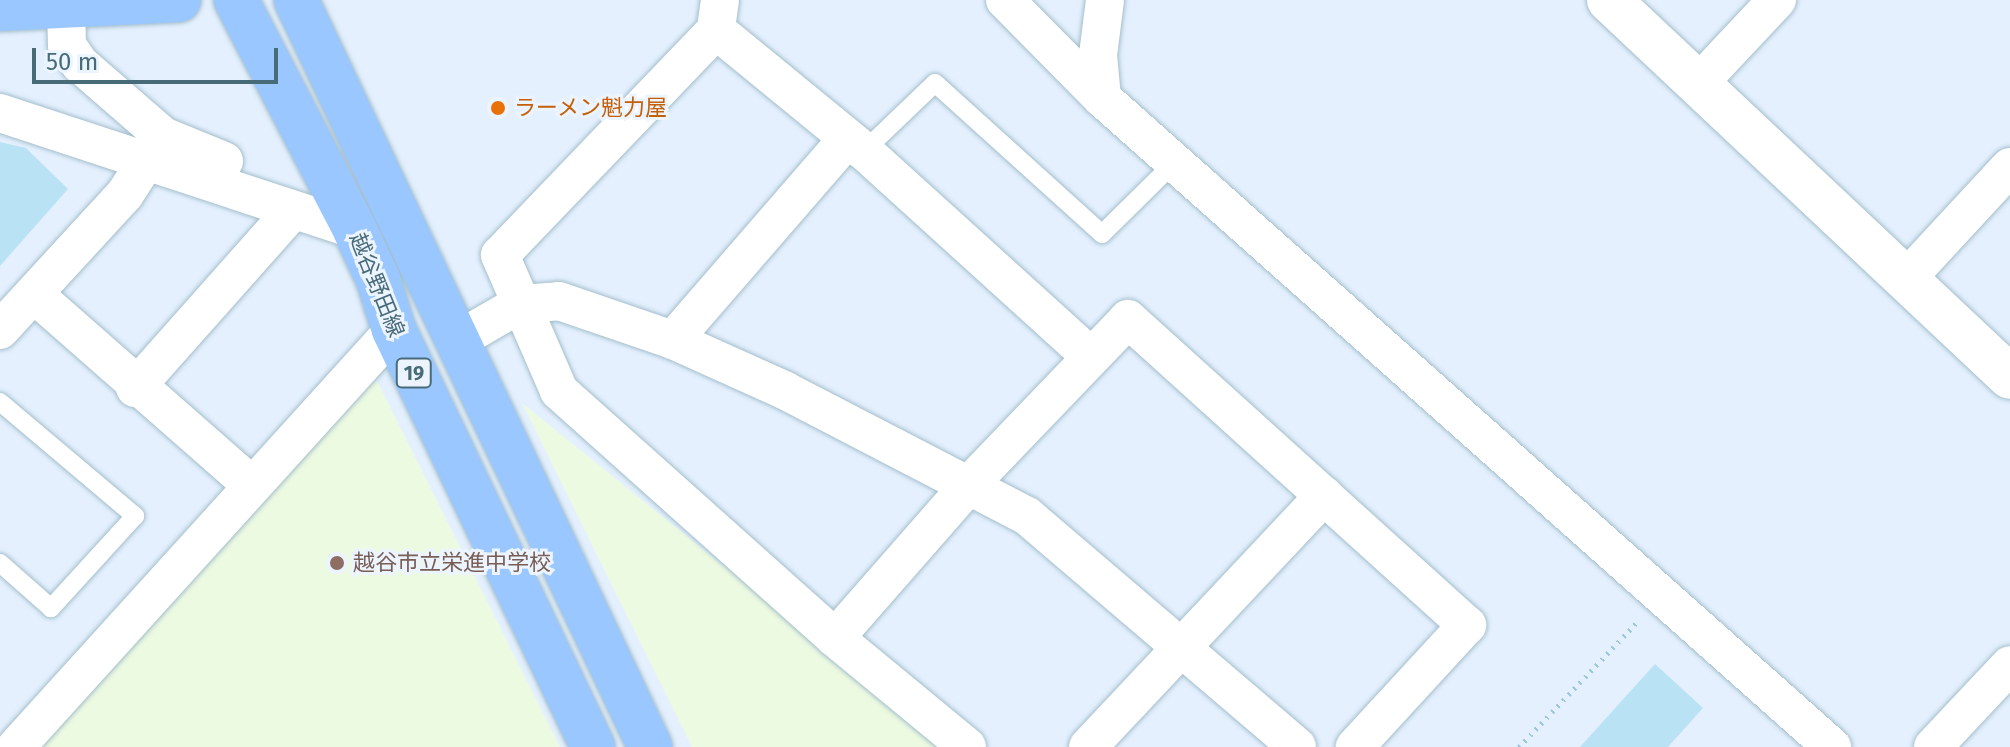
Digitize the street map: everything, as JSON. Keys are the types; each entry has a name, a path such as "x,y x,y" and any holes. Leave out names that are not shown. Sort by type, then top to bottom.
{"main road":[{"path":"0,9 179,0"},
{"name":"越谷野田線","path":"236,0 355,230 378,279 394,330 593,747"},
{"name":"19","path":"296,0 650,747"}],"street":[{"path":"1005,0 1102,98 1832,747"},
{"path":"1102,98 1098,55 1105,0"},
{"path":"1609,0 1908,277 2010,377"},
{"path":"1699,83 1777,0"},
{"path":"66,5 67,45 154,148"},
{"path":"967,747 835,638 559,391 500,255 718,15 856,145 1090,356"},
{"path":"0,113 154,148 284,208 355,230"},
{"path":"673,340 856,145"},
{"path":"0,330 125,194 154,148"},
{"path":"1908,277 2010,167"},
{"path":"135,388 284,208"},
{"path":"35,295 135,388 251,485"},
{"path":"458,340 520,304 559,301 673,340 784,390 1027,516 1297,747"},
{"path":"835,638 968,486 1128,319 1467,625 1355,747"},
{"path":"16,747 394,330"},
{"path":"1088,747 1324,496"},
{"path":"1933,747 2010,665"}],"lane":[{"path":"856,145 935,83 1102,234 1175,162"},
{"path":"0,402 135,516 51,608 0,563"}],"path":[{"path":"1519,747 1661,597"}],"shaded area":[{"name":"越谷市立栄進中学校","path":"376,379 560,747 36,747"},
{"name":"越谷市立栄進中学校","path":"522,403 948,747 692,747"}],"building":[{"path":"0,142 26,148 68,189 0,266"},
{"path":"1655,664 1703,708 1668,747 1580,747"}],"place":[{"name":"ラーメン魁力屋","path":"498,108"},
{"name":"越谷市立栄進中学校","path":"337,563"}]}
